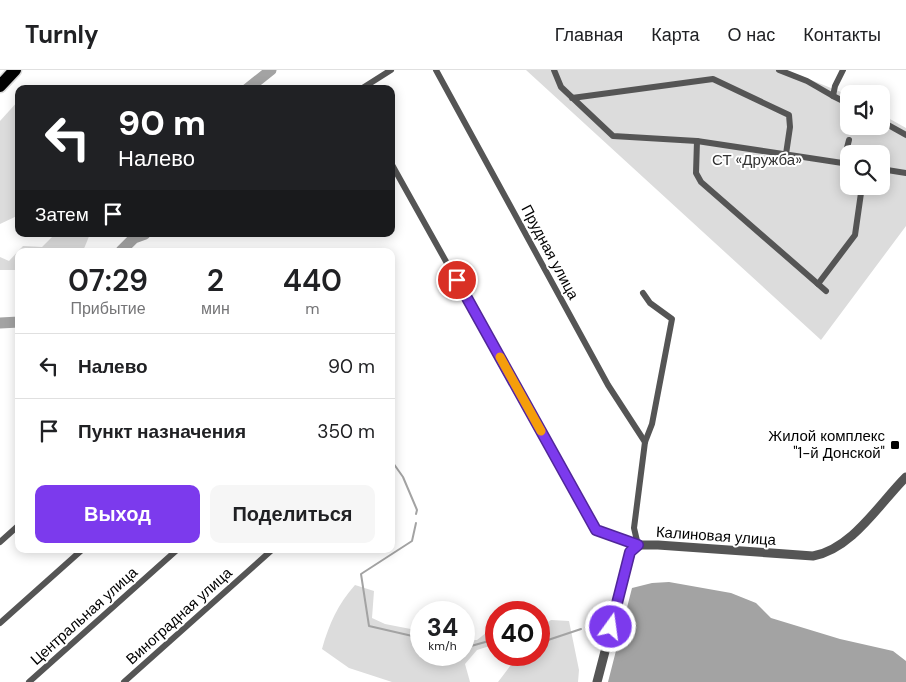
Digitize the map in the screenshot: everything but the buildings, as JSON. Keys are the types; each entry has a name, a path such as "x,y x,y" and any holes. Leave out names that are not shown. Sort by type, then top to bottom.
{"highway":[{"path":"0,86 15,70"}],"street":[{"path":"367,85 391,70"},
{"name":"Прудная улица","path":"436,70 608,384 645,442"},
{"path":"554,70 558,82 572,98 613,136 697,142 840,162"},
{"path":"779,70 807,81 840,100"},
{"path":"833,96 835,86 843,70"},
{"path":"572,98 713,79 789,115 791,119 786,154"},
{"path":"890,126 906,135"},
{"path":"848,145 849,140"},
{"path":"697,142 696,172 701,182 826,291"},
{"path":"395,170 596,530 638,545"},
{"path":"890,170 906,173"},
{"path":"818,284 855,235 861,195"},
{"path":"638,545 634,528 645,442 652,424 672,319 650,303 643,293"},
{"name":"Калиновая улица","path":"597,682 630,552 638,545 813,556 826,554 837,549 906,477"},
{"path":"0,542 15,529"},
{"path":"0,623 79,553"},
{"name":"Центральная улица","path":"29,682 174,553"},
{"name":"Виноградная улица","path":"124,682 269,553"}],"green space":[{"name":"СТ «Дружба»","path":"526,70 786,70 840,92 840,135 890,135 890,119 906,128 906,226 821,340"},
{"path":"15,104 15,217 0,224 0,121"},
{"path":"52,237 89,237 84,248 21,248 23,246 42,247"},
{"path":"15,255 15,270 0,270 0,257 9,261"},
{"path":"355,585 374,591 372,618 385,624 410,629 410,666 466,666 470,682 392,682 349,668 322,649 335,615"},
{"path":"550,621 569,621 579,670 578,682 498,682 510,666 550,666"},
{"path":"485,634 485,647 475,652 475,640"}],"shaded area":[{"path":"669,582 731,593 756,603 771,618 840,639 893,651 906,661 906,682 608,682 632,588 652,583"}],"waterway":[{"path":"252,85 271,70"},
{"path":"124,248 137,237"},
{"path":"0,323 15,322"},
{"path":"395,466 403,477 417,510 416,514"},
{"path":"395,552 412,541 416,523"},
{"path":"393,553 361,574 369,626 410,635"},
{"path":"550,639 581,629"},
{"path":"475,645 485,642"}],"slow traffic":[{"path":"500,357 541,431"}],"place":[{"name":"Жилой комплекс \"1-й Донской\"","path":"895,445"}],"route":[{"path":"457,280 596,530 638,545 632,548 630,552 611,627"}]}
